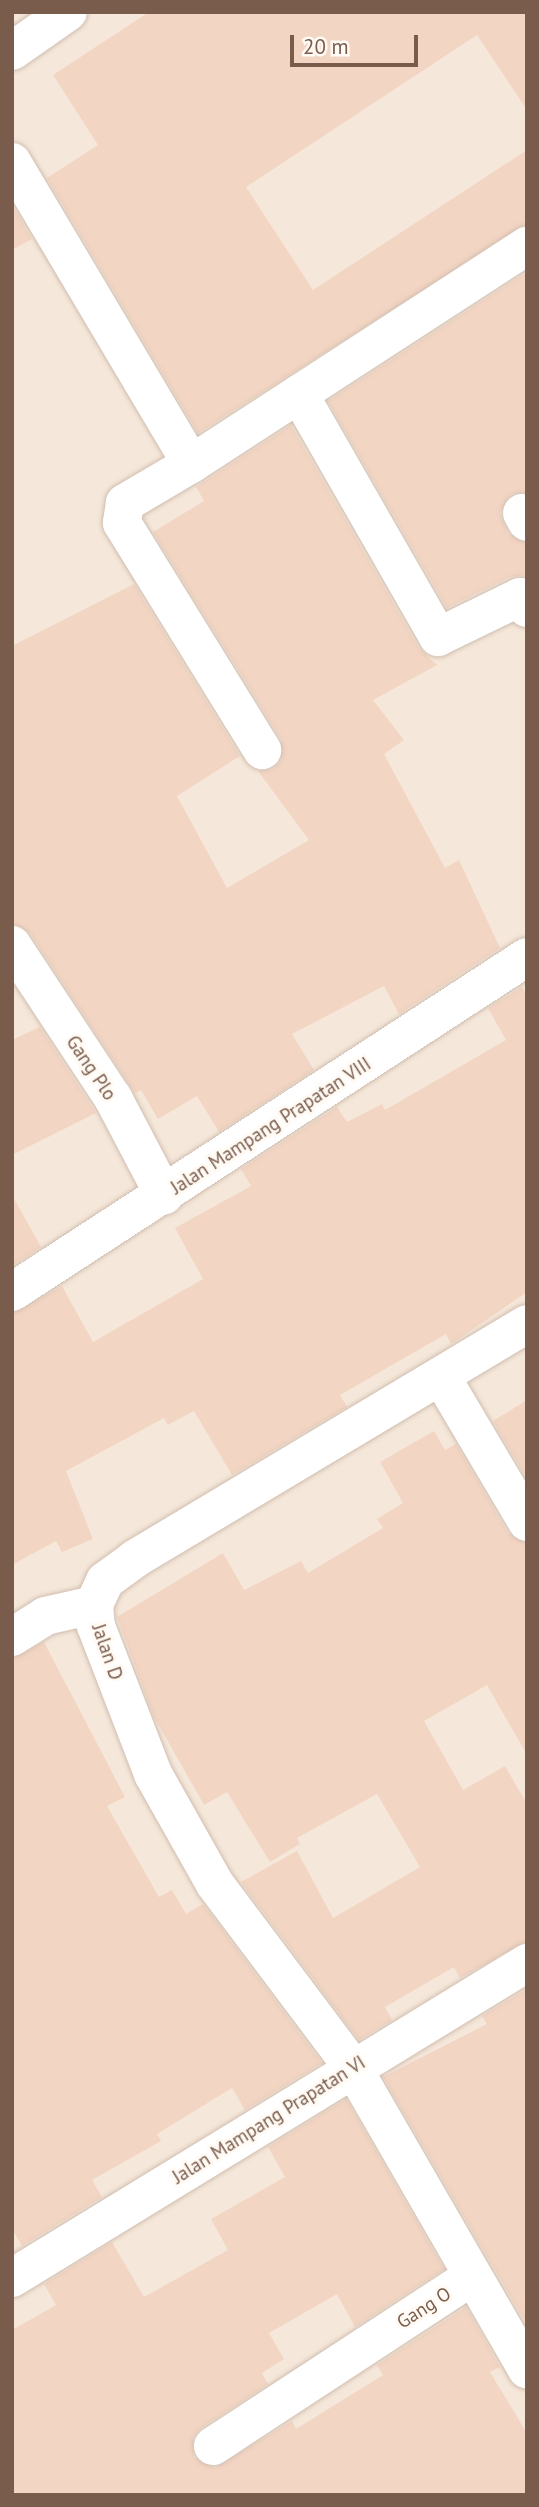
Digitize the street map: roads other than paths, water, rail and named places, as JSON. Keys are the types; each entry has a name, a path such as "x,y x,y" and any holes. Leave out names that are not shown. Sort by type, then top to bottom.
{"street":[{"path":"12,51 68,12"},
{"path":"12,162 191,464"},
{"path":"261,750 122,523 125,503 191,464 527,246"},
{"path":"299,394 438,637 524,599"},
{"name":"Gang Plo","path":"12,945 113,1098 164,1195"},
{"name":"Jalan Mampang Prapatan VIII","path":"12,1292 527,957"},
{"name":"Jalan D","path":"353,2068 215,1884 160,1787 96,1626 94,1605 105,1581 135,1559 442,1378 527,1324"},
{"path":"442,1378 527,1522"},
{"path":"12,1636 45,1616 94,1605"},
{"name":"Jalan Mampang Prapatan VI","path":"12,2278 527,1963"},
{"name":"Gang O","path":"213,2446 470,2278 353,2068"},
{"path":"470,2278 527,2369"}]}
